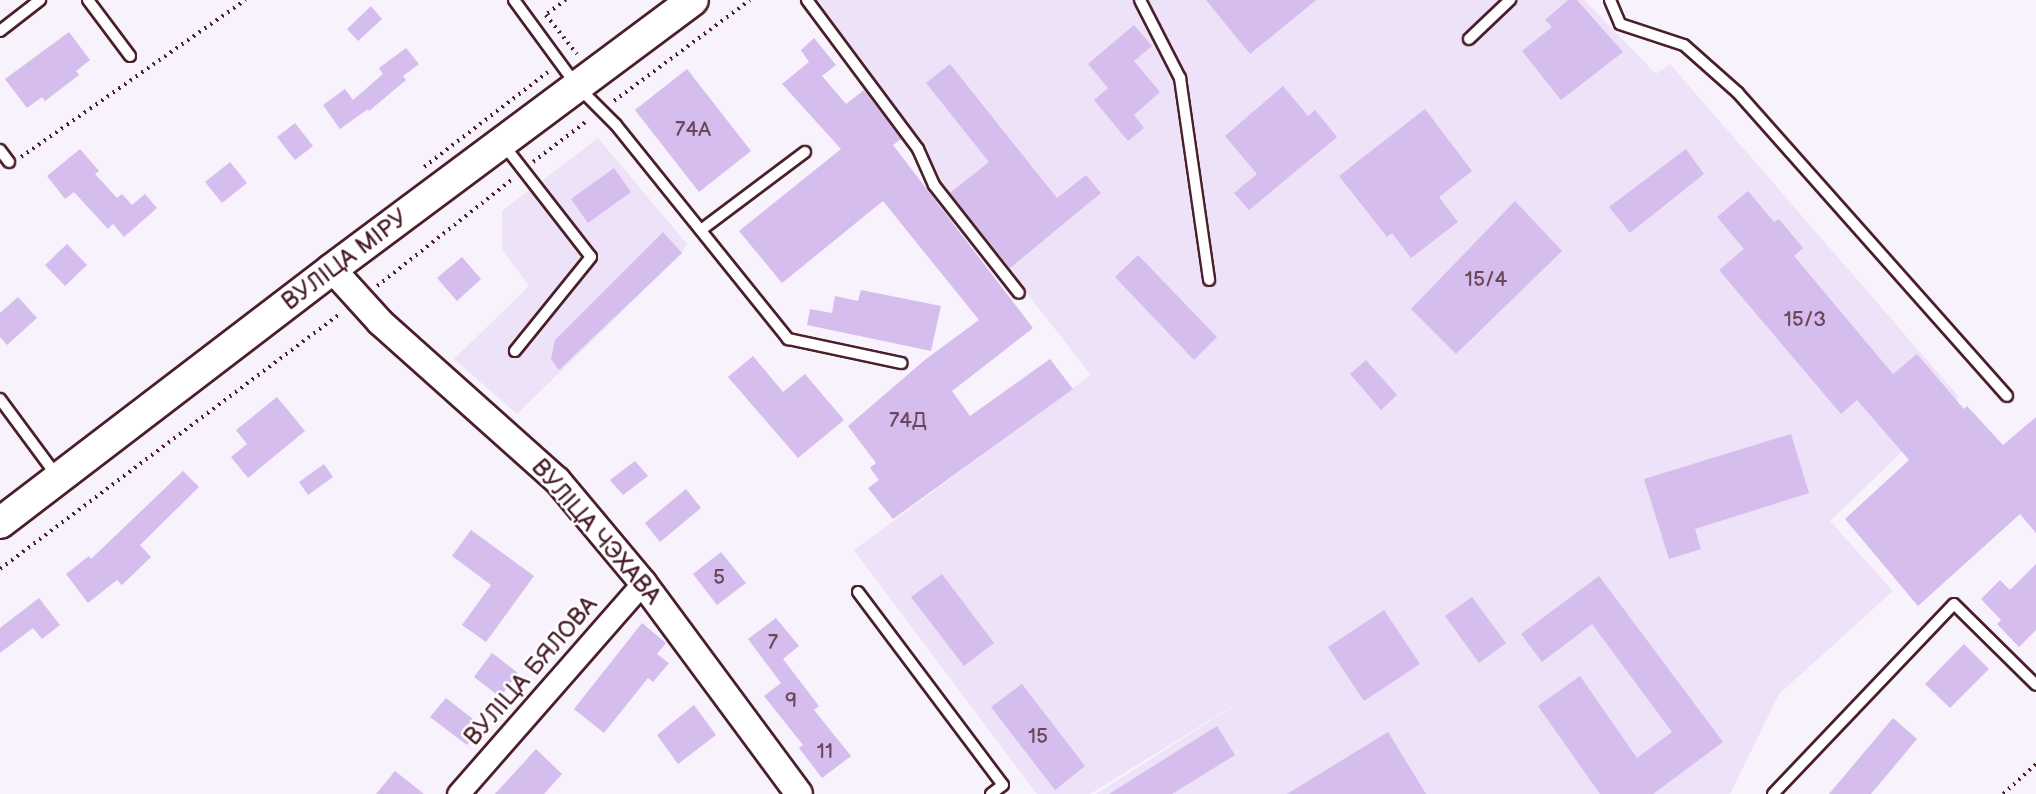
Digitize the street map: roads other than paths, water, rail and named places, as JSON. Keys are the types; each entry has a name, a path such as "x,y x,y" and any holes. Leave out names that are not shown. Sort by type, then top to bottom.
{"main road":[{"name":"ВУЛІЦА МІРУ","path":"0,523 332,269 693,0"}],"street":[{"name":"ВУЛІЦА ЧЭХАВА","path":"332,269 358,301 557,480 643,583 799,794"},
{"name":"ВУЛІЦА БЯЛОВА","path":"458,794 643,583"}],"lane":[{"path":"0,32 40,0"},
{"path":"88,0 130,56"},
{"path":"514,0 577,86 601,110 788,339 901,363"},
{"path":"807,0 918,149 934,185 1019,293"},
{"path":"1140,0 1180,78 1209,280"},
{"path":"1469,39 1510,0"},
{"path":"1610,0 1620,24 1684,45 1738,93 2007,396"},
{"path":"501,142 591,257 515,351"},
{"path":"0,150 9,162"},
{"path":"701,230 805,152"},
{"path":"0,399 60,479"},
{"path":"858,592 1003,785 991,794"},
{"path":"1773,794 1954,604 2036,685"}]}
